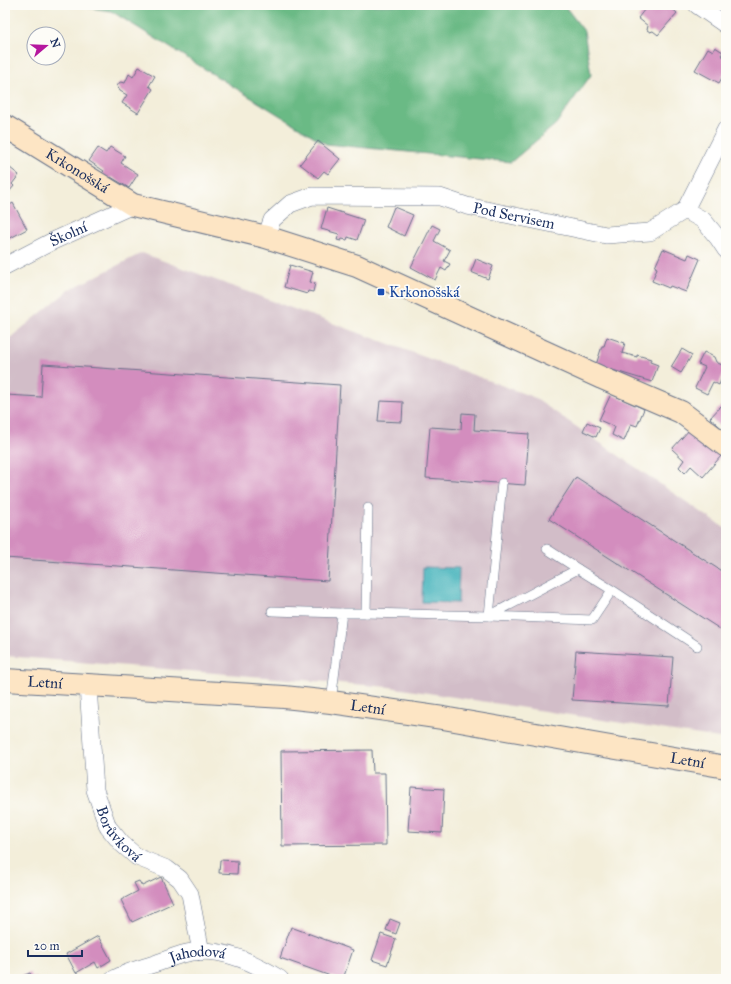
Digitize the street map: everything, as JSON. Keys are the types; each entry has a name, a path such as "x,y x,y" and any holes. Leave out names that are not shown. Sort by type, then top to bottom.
{"street":[{"path":"697,5 726,25"},
{"name":"Krkonošská","path":"5,126 133,205 266,237 356,266 602,378 681,412 726,446"},
{"path":"726,129 685,210 703,220 726,250"},
{"name":"Pod Servisem","path":"266,237 272,220 290,204 312,196 440,197 467,206 606,235 650,232 685,210"},
{"name":"Školní","path":"5,266 53,241 133,205"},
{"name":"Letní","path":"5,680 284,697 331,702 443,718 726,767"},
{"name":"Borůvková","path":"88,686 95,790 108,827 122,844 137,857 167,869 180,880 190,894 201,952"},
{"name":"Jahodová","path":"114,979 125,973 192,952 210,952 234,956 262,968 280,979"}],"lane":[{"path":"489,616 502,483"},
{"path":"366,613 368,508"},
{"path":"547,549 697,646"},
{"path":"489,616 578,569"},
{"path":"272,611 592,620 612,590"},
{"path":"331,702 342,613"}],"shaded area":[{"path":"142,253 533,397 726,529 726,739 389,687 5,656 5,342 69,290"}],"green space":[{"path":"72,5 564,5 584,31 591,75 556,124 511,162 326,144 111,11"}],"water":[{"path":"423,567 459,568 458,603 422,602"}],"building":[{"path":"648,5 668,5 677,13 658,35 653,31 650,32 647,30 648,26 638,18"},
{"path":"715,47 723,52 721,55 726,58 726,71 719,83 695,70 708,48 713,51"},
{"path":"139,67 155,76 149,86 153,89 138,113 122,103 127,95 120,91 117,86 120,82 125,83 129,74 133,77"},
{"path":"318,141 340,159 328,174 324,171 318,178 300,164"},
{"path":"110,147 125,156 121,163 138,174 129,188 111,177 109,180 101,174 104,171 89,161 98,148 106,153"},
{"path":"5,164 19,175 12,184 14,186 9,192 7,190 5,192"},
{"path":"13,203 27,229 5,241 5,208"},
{"path":"394,207 413,215 404,236 386,227"},
{"path":"327,208 364,220 357,240 348,237 347,240 337,240 339,234 321,229"},
{"path":"432,225 440,229 434,241 450,250 444,261 450,264 446,271 441,268 435,280 411,267"},
{"path":"663,249 687,259 689,254 700,259 686,292 670,286 669,288 652,281 657,268 655,267"},
{"path":"476,259 493,266 488,279 471,272"},
{"path":"290,265 313,272 310,282 315,283 313,292 308,291 307,294 284,287"},
{"path":"607,337 625,343 622,353 651,359 650,362 658,365 652,382 596,365 602,346 604,346"},
{"path":"682,349 692,355 681,373 671,367"},
{"path":"704,352 714,357 716,362 726,367 719,385 713,382 707,394 695,388 705,367 698,364"},
{"path":"43,364 340,385 328,581 5,558 6,395 41,397"},
{"path":"611,394 644,409 637,426 631,424 624,441 612,435 615,427 599,420"},
{"path":"380,401 403,402 402,422 378,421"},
{"path":"721,406 726,410 726,432 710,418"},
{"path":"462,413 475,414 474,430 529,434 525,485 426,478 430,427 461,429"},
{"path":"587,422 600,428 596,437 583,431"},
{"path":"690,429 721,456 703,477 691,466 685,473 679,467 684,460 672,449"},
{"path":"576,477 726,574 726,626 723,631 549,519"},
{"path":"576,651 673,657 669,706 572,700"},
{"path":"372,750 373,773 385,773 386,845 282,846 281,751"},
{"path":"411,787 444,789 442,833 408,831"},
{"path":"220,860 238,861 237,874 219,873"},
{"path":"161,877 173,903 132,922 121,900 138,891 134,883 139,881 142,886"},
{"path":"390,919 400,923 396,934 386,930"},
{"path":"291,927 353,950 343,979 339,979 280,958"},
{"path":"381,934 396,939 387,965 372,960"},
{"path":"98,936 111,960 98,968 95,962 76,973 66,954"},
{"path":"30,973 33,979 15,979"}],"place":[{"name":"Krkonošská","path":"381,292"}]}
